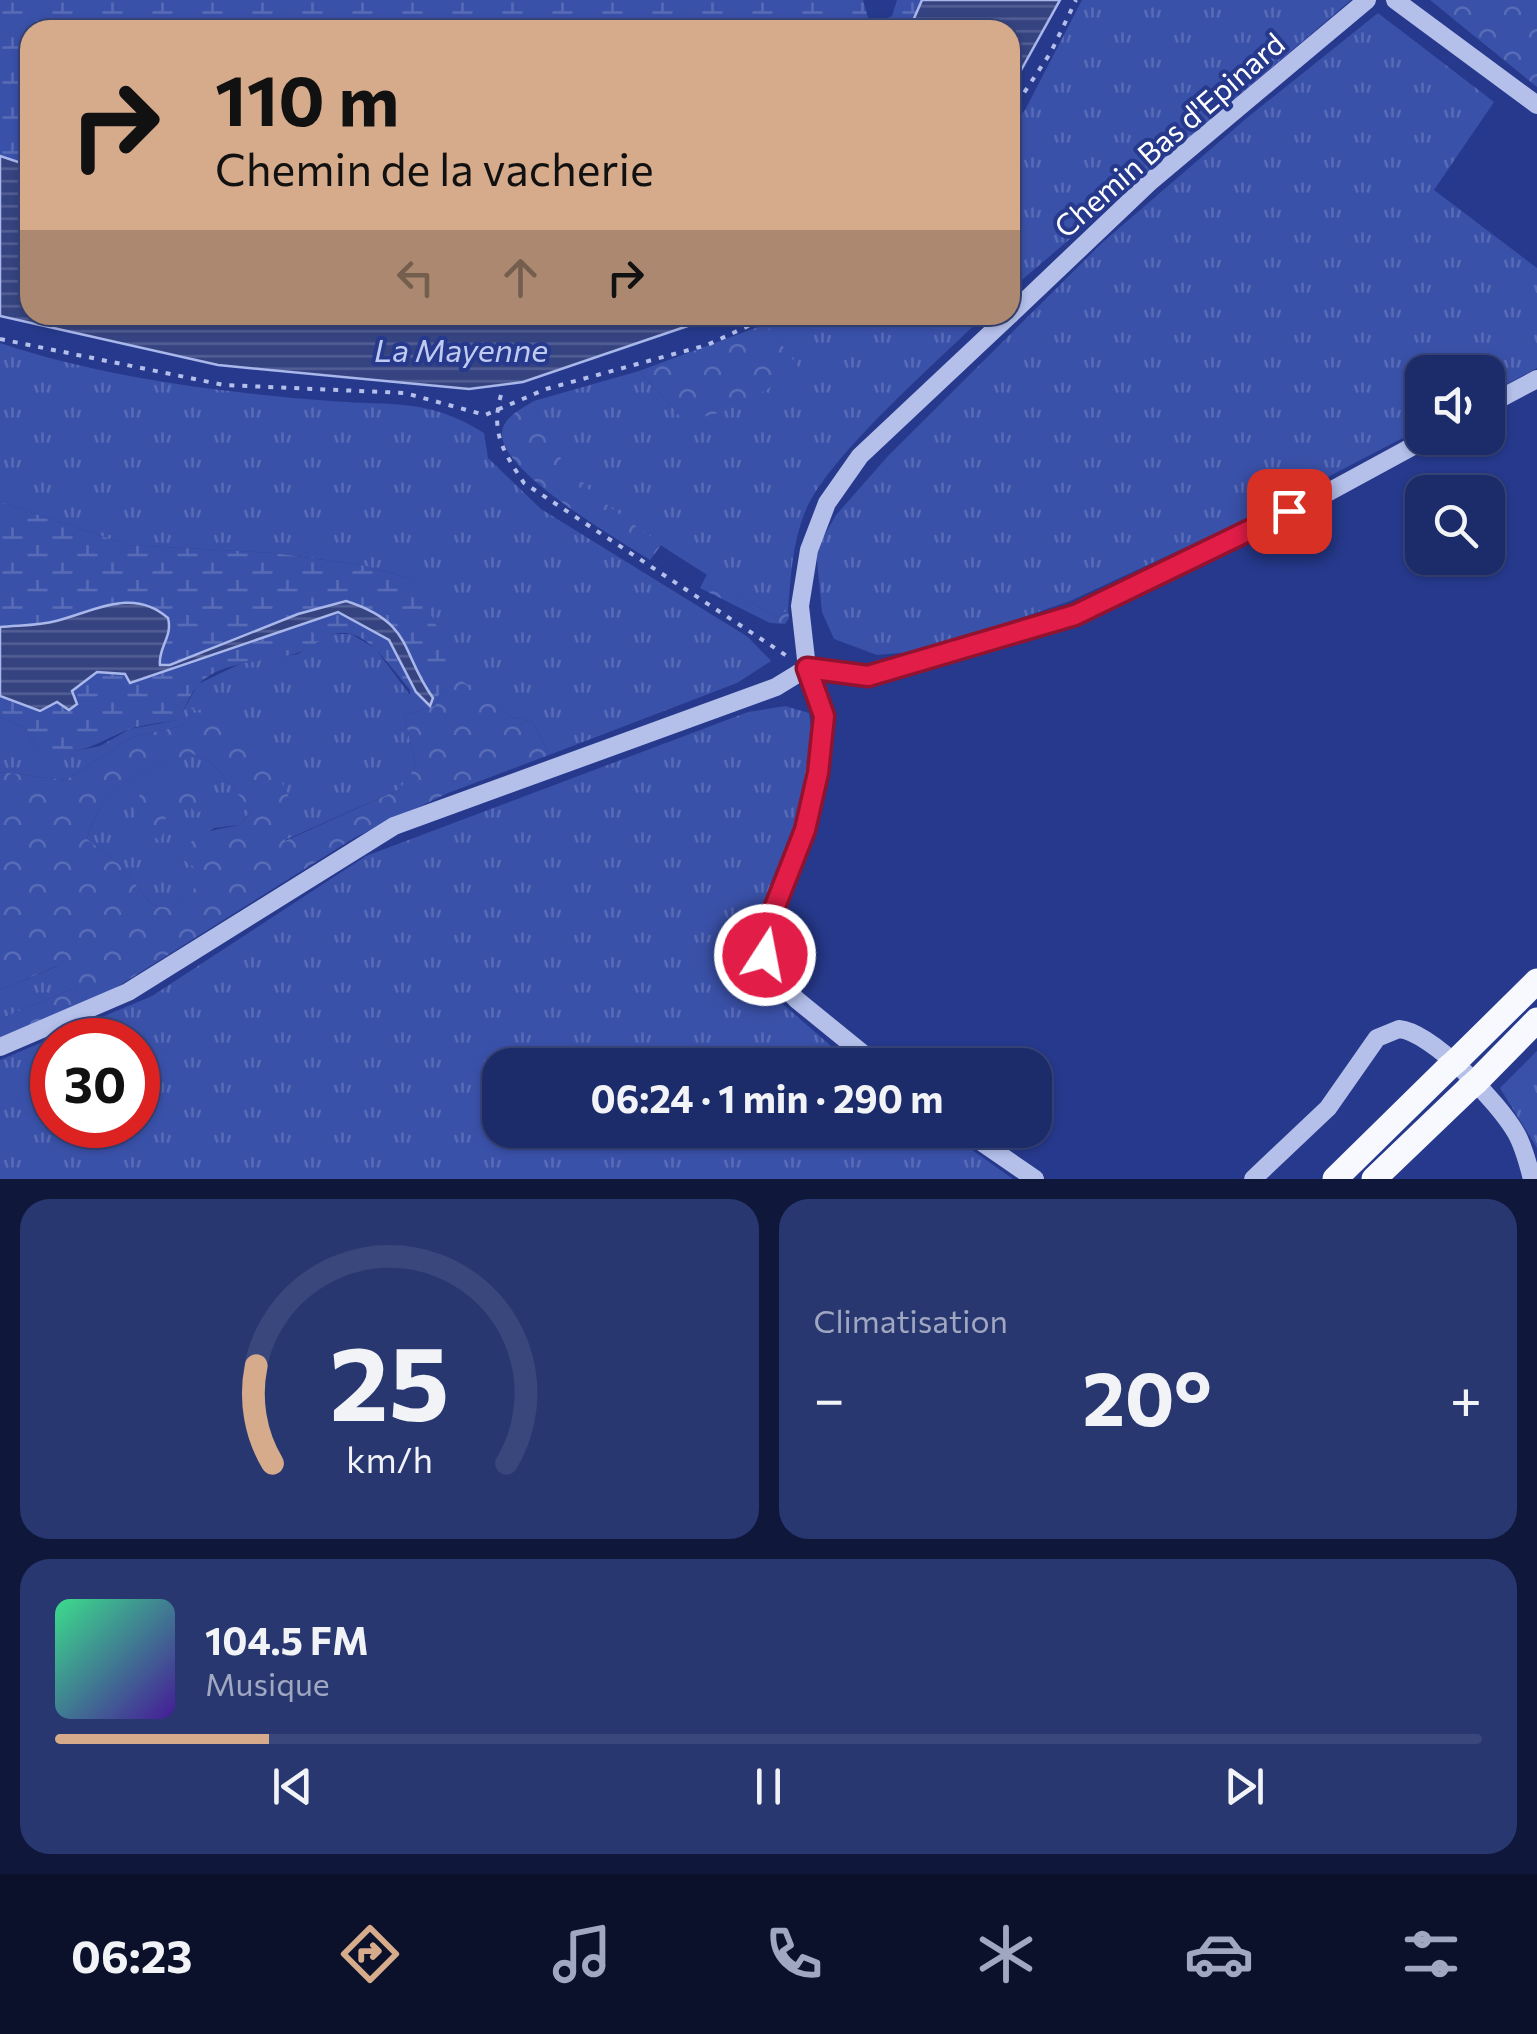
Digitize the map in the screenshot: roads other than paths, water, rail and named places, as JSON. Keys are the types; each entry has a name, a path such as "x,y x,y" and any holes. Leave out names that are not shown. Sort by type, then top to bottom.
{"main road":[{"path":"1334,1179 1537,981"},
{"path":"1374,1179 1537,1020"}],"street":[{"name":"Chemin Bas d'Epinard","path":"1020,306 1152,181 1367,0"},
{"path":"1395,0 1537,105"},
{"name":"Chemin Bas d'Epinard","path":"856,1048 797,1000 774,976 765,955 765,932 805,830 818,773 824,716 807,668 800,606 809,550 827,503 860,456 999,325"},
{"path":"1505,396 1537,379"},
{"path":"0,1046 128,992 394,826 776,688 807,668 868,676 1075,615 1405,450"},
{"path":"1253,1179 1328,1108 1377,1038 1398,1029 1436,1045 1506,1118 1517,1134 1532,1179"},
{"path":"990,1148 1035,1179"}],"water":[{"path":"922,0 1060,0 1020,72 1020,20 913,20"},
{"name":"La Mayenne","path":"0,156 20,163 20,320 0,316"},
{"name":"La Mayenne","path":"40,325 691,325 523,382 469,389 218,365"},
{"path":"346,601 384,619 395,629 433,698 430,706 416,692 389,640 338,612 130,683 125,674 97,672 72,691 77,704 69,710 57,702 40,711 0,696 0,627 49,623 114,604 141,604 168,618 169,631 160,665 170,665 298,614"}]}
